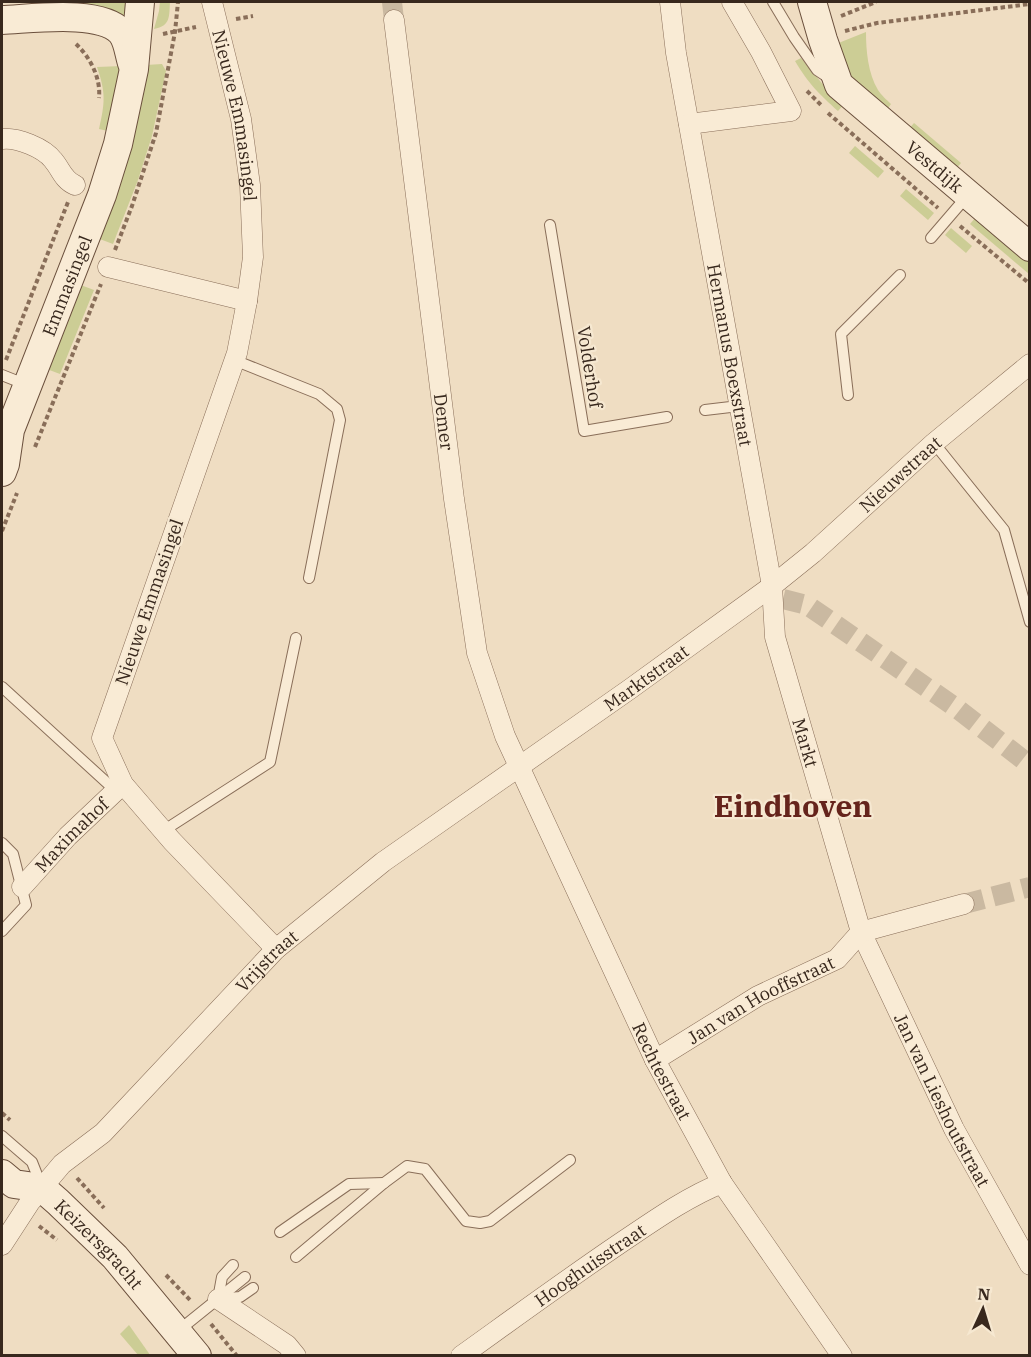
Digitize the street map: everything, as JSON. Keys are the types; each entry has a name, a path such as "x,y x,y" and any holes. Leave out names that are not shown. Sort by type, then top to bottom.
{"street":[{"name":"Nieuwe Emmasingel","path":"212,2 241,119 248,166 253,256 247,301 237,353 102,738 119,788 276,949"},
{"name":"Hermanus Boexstraat","path":"670,2 676,53 739,406 777,592"},
{"path":"689,124 791,111 732,2"},
{"name":"Emmasingel","path":"2,472 10,430 14,380 102,195 118,144 145,7"},
{"name":"Vestdijk","path":"819,10 839,85 1029,247"},
{"path":"2,20 85,17 109,23 125,37 134,69"},
{"name":"Demer","path":"394,20 454,499 477,653 505,736 519,765"},
{"path":"2,139 7,138 46,152 68,182 75,185"},
{"path":"108,267 247,301"},
{"name":"Nieuwstraat","path":"777,592 813,553 934,443 1029,364"},
{"name":"Marktstraat","path":"519,765 777,592"},
{"name":"Markt","path":"777,592 775,637 861,932"},
{"name":"Vrijstraat","path":"2,1245 8,1219 42,1188 62,1164 103,1133 276,949 383,862 519,765"},
{"name":"Rechtestraat","path":"519,765 655,1060 722,1183 842,1356"},
{"name":"Maximahof","path":"22,887 68,836 119,788"},
{"path":"861,932 964,904"},
{"name":"Jan van Hooffstraat","path":"655,1060 758,996 837,959 861,932"},
{"name":"Jan van Lieshoutstraat","path":"861,932 954,1130 1029,1265"},
{"path":"2,1174 14,1184 42,1188"},
{"name":"Hooghuisstraat","path":"461,1356 663,1214 722,1183"},
{"name":"Keizersgracht","path":"42,1188 115,1257 197,1356"},
{"path":"218,1299 287,1345 296,1356"}],"lane":[{"name":"Vestdijk","path":"773,2 817,70 839,85"},
{"name":"Emmasingel","path":"128,96 143,52 145,7"},
{"path":"931,238 968,195"},
{"name":"Volderhof","path":"550,225 584,431 667,417"},
{"path":"848,394 841,334 900,275"},
{"path":"234,360 319,394 337,409 340,420 309,578"},
{"path":"705,410 739,406"},
{"path":"934,443 1004,530 1029,622"},
{"path":"163,831 270,762 296,638"},
{"path":"2,687 119,788"},
{"name":"Maximahof","path":"2,843 13,854 26,905 2,932"},
{"name":"Keizersgracht","path":"2,1136 32,1162 42,1188"},
{"path":"296,1257 407,1166 425,1169 466,1221 480,1223 490,1221 570,1160"},
{"path":"280,1232 349,1184 384,1183"},
{"path":"218,1299 222,1277 234,1265"},
{"path":"177,1332 245,1277"},
{"path":"218,1299 240,1297 253,1288"}],"path":[{"path":"175,32 178,2"},
{"path":"877,23 1029,4"},
{"path":"71,39 84,51 95,72 100,90 99,100"},
{"name":"Emmasingel","path":"6,360 75,185"}],"green space":[{"path":"85,2 133,2 132,27 85,12"},
{"path":"160,2 170,2 169,16 164,25 154,29 159,11"},
{"path":"866,32 867,54 872,76 879,92 891,104 886,111 849,75 831,46"},
{"path":"801,58 825,87 844,104 838,111 819,94 805,76 795,61"},
{"path":"162,64 166,71 152,136 113,244 97,238 146,65"},
{"path":"122,66 108,131 99,129 104,98 97,67"},
{"path":"914,123 961,163 955,170 908,130"},
{"path":"855,146 884,171 878,178 849,153"},
{"path":"906,189 934,213 928,220 900,196"},
{"path":"976,217 1029,262 1029,274 970,224"},
{"path":"951,228 972,246 966,253 945,235"},
{"path":"78,284 94,290 60,374 44,368"},
{"path":"129,1325 150,1355 138,1355 120,1334"}],"tunnel":[{"path":"392,2 394,20"},
{"path":"783,599 807,605 955,707 1030,765"},
{"path":"964,904 1030,887"}],"district":[{"name":"Eindhoven","path":"793,805"}]}
